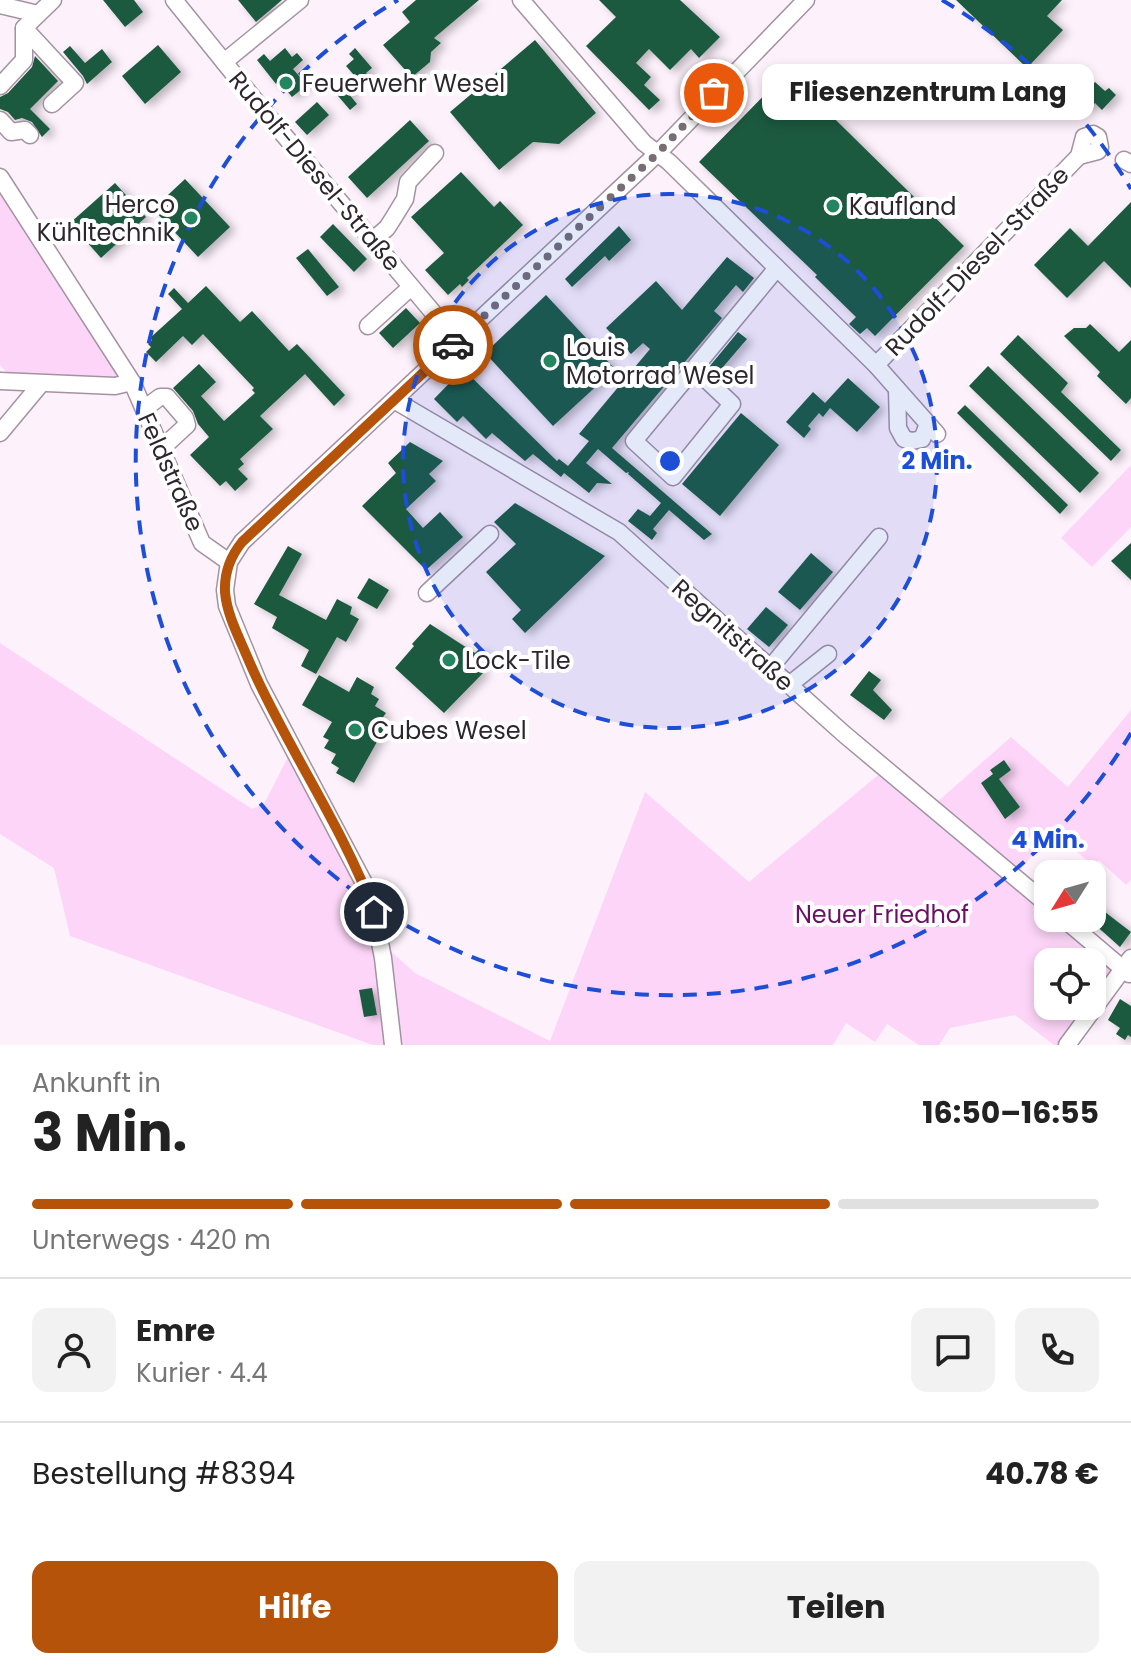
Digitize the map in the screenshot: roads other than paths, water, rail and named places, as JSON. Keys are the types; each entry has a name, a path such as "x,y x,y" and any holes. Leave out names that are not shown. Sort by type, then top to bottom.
{"street":[{"path":"0,86 24,60 24,28 53,0"},
{"name":"Rudolf-Diesel-Straße","path":"174,0 457,341"},
{"name":"Rudolf-Diesel-Straße","path":"521,0 644,143 659,152 876,365 933,429 922,439 904,439 898,428 897,389"},
{"path":"393,1045 383,958 374,912 351,858 259,684 234,625 225,590 229,562 242,542 659,152 806,0"},
{"path":"224,62 297,1"},
{"path":"0,5 38,14"},
{"path":"24,28 75,83 52,104"},
{"path":"0,120 11,132 25,130 30,135"},
{"path":"372,241 387,228 405,199 408,182 435,153"},
{"name":"Rudolf-Diesel-Straße","path":"876,365 1079,156"},
{"name":"Feldstraße","path":"0,177 132,382 202,543 229,562"},
{"path":"694,368 732,404 673,477 634,441 694,368 777,268"},
{"path":"368,326 411,287"},
{"path":"0,381 115,386 132,382"},
{"path":"0,433 40,385"},
{"path":"144,409 160,397 167,397 185,418 187,425 161,449"},
{"name":"Regnitstraße","path":"394,400 619,532 844,734 1034,893"},
{"path":"427,593 490,534"},
{"path":"770,668 879,537"},
{"path":"789,685 828,654"},
{"path":"1067,1045 1128,967 1082,932"}],"place":[{"name":"Feuerwehr Wesel","path":"286,83"},
{"name":"Fliesenzentrum Lang","path":"714,93"},
{"name":"Kaufland","path":"833,206"},
{"name":"Herco Kühltechnik","path":"191,218"},
{"name":"Louis Motorrad Wesel","path":"550,361"},
{"name":"Lock-Tile","path":"449,660"},
{"name":"Cubes Wesel","path":"355,730"}],"park label":[{"name":"Neuer Friedhof","path":"882,914"}]}
